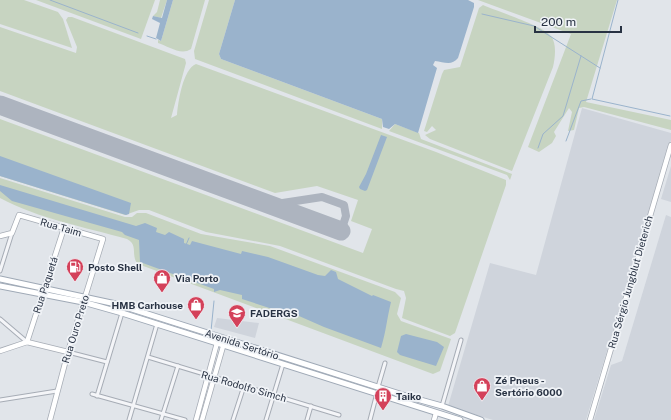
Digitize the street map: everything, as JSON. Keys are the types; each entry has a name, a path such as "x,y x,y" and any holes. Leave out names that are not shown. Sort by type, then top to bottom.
{"main road":[{"name":"Avenida Sertório","path":"0,279 85,296 151,314 377,390 460,420"},
{"name":"Avenida Sertório","path":"0,286 84,302 283,364 442,406 481,420"},
{"path":"438,413 442,409 459,412"}],"street":[{"name":"Rua Sérgio Jungblut Dieterich","path":"590,420 671,145"},
{"name":"Rua Taim","path":"12,233 18,215 103,239"},
{"name":"Rua Paquetá","path":"27,342 64,228"},
{"path":"0,236 12,233"},
{"path":"0,271 12,233"},
{"name":"Rua Ouro Preto","path":"50,420 68,352 103,239"},
{"path":"97,396 122,313"},
{"path":"0,319 27,342 107,362"},
{"path":"129,420 157,324"},
{"path":"202,420 225,339"},
{"path":"442,406 462,340"},
{"path":"0,351 27,342"},
{"path":"196,420 217,343"},
{"name":"Rua Rodolfo Simch","path":"148,357 339,415"},
{"path":"370,420 385,363"},
{"path":"266,420 275,395 283,364"},
{"path":"161,420 178,366"},
{"path":"232,420 244,386"},
{"path":"0,400 57,391"},
{"path":"92,394 185,420"},
{"path":"307,420 311,406"},
{"path":"434,420 438,413"},
{"path":"438,413 439,420"}],"shaded area":[{"path":"582,108 671,133 671,140 586,420 493,420 448,406 490,263 536,275"},
{"path":"671,166 671,202 661,199"},
{"path":"666,215 671,217 671,420 594,420 611,365 622,361"},
{"name":"FADERGS","path":"217,318 259,323 255,338 214,327"}],"green space":[{"path":"0,0 24,0 58,12 63,19 72,48 0,24"},
{"path":"36,0 155,0 141,39"},
{"path":"160,0 167,0 161,18 153,16 157,12"},
{"path":"173,0 205,0 191,49 187,51 174,50 158,43 158,40 161,41"},
{"path":"209,0 235,0 219,54 221,59 382,119 382,129 195,59 194,51"},
{"path":"478,0 617,0 586,102 671,120 671,130 584,107 579,108 574,130 568,131 572,112 569,108 554,132 556,136 552,143 539,152 528,147 571,34"},
{"path":"483,5 547,32 553,39 555,47 553,67 512,171 430,139 425,135 436,130 432,126 427,132 424,131 442,74 444,70 460,67 479,8"},
{"path":"68,17 72,17 185,59 186,63 171,118 177,115 182,86 191,67 196,64 436,152 506,180 506,185 455,333 450,336 402,318 406,298 404,291 280,246 206,232 149,210 139,210 125,215 0,176 0,119 363,253 372,229 351,221 358,200 317,186 275,193 0,91 0,27 76,53 77,47 66,20"},
{"path":"395,124 419,133 421,139 512,174 510,180 507,175 389,131"},
{"path":"0,178 125,217 132,217 137,213 146,213 201,234 270,246 395,292 401,298 397,314 401,321 451,339 440,371 433,374 138,264 135,258 133,244 127,239 30,212 0,198"}],"water":[{"path":"167,0 173,0 161,41 156,38 160,23 152,19 153,16 162,18"},
{"path":"235,0 468,0 474,3 474,7 458,58 450,63 435,61 433,65 437,68 418,133 395,124 389,129 383,127 382,119 221,59 219,54"},
{"path":"381,135 387,137 367,190 365,191 359,187 366,174"},
{"path":"0,156 131,203 129,214 126,215 0,176"},
{"path":"0,185 136,226 145,223 157,228 156,232 165,235 169,232 184,239 184,243 190,245 192,241 241,254 242,251 268,257 318,275 325,276 331,270 336,272 338,279 372,296 373,295 391,302 381,348 299,316 297,317 242,299 242,295 220,290 214,292 214,289 140,262 139,240 125,235 122,232 12,201 0,191"},
{"path":"406,334 437,342 444,347 436,366 400,355 397,352 401,336"}],"waterway":[{"path":"50,0 138,33"},
{"path":"618,0 592,99 670,116"},
{"path":"482,14 534,26 600,68"},
{"path":"147,36 156,39"},
{"path":"538,148 543,134 563,116 581,56"},
{"path":"566,141 581,101 591,99"},
{"path":"186,245 189,238"},
{"path":"211,331 214,301"}],"taxiway":[{"path":"241,194 276,204 322,197 344,205 346,216 341,231"}],"runway":[{"path":"0,105 341,231"}],"place":[{"name":"Posto Shell","path":"75,282"},
{"name":"Via Porto","path":"162,293"},
{"name":"HMB Carhouse","path":"196,320"},
{"name":"FADERGS","path":"237,328"},
{"name":"Zé Pneus - Sertório 6000","path":"482,401"},
{"name":"Taiko","path":"383,411"}]}
